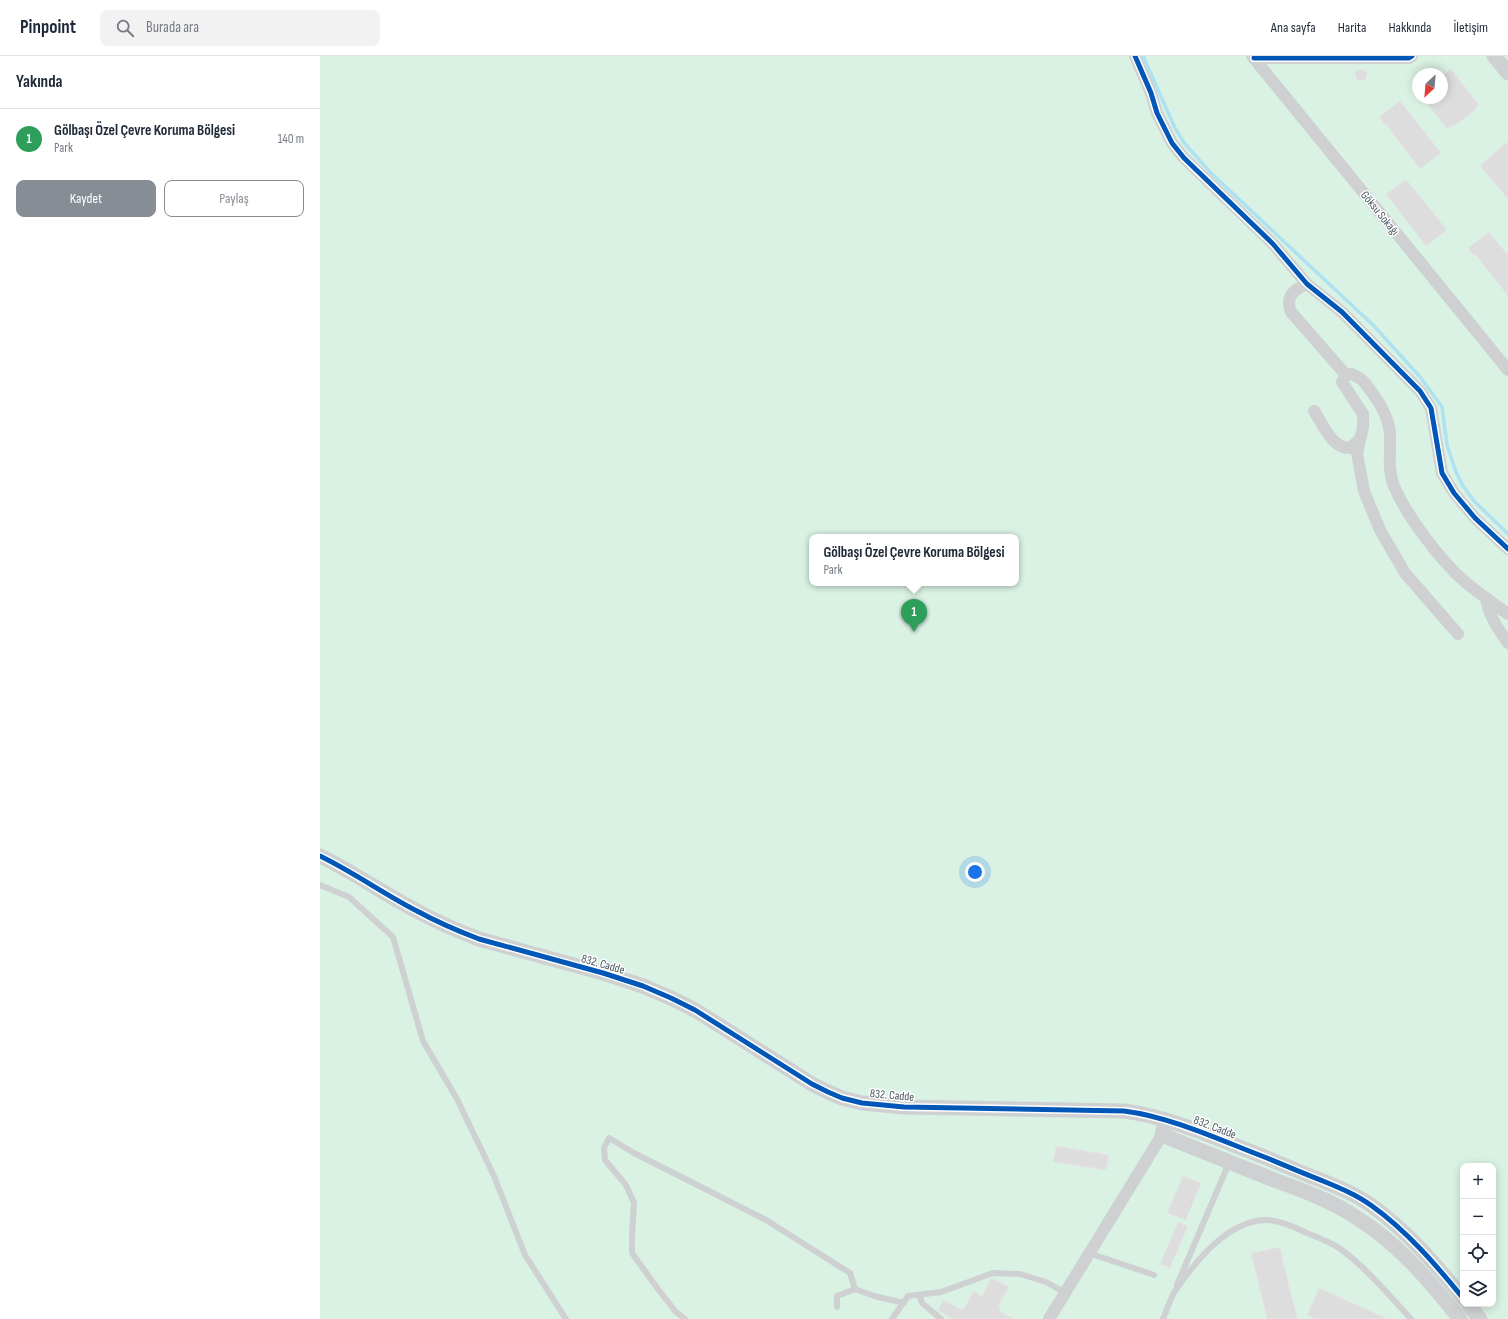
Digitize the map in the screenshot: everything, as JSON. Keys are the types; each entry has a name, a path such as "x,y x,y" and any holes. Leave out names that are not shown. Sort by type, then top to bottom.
{"street":[{"path":"1135,56 1152,93 1157,113 1172,143 1184,158 1273,244 1306,284 1342,312 1420,391 1431,408 1442,473 1454,493 1476,518 1508,549"},
{"path":"1253,57 1409,58 1412,56"},
{"path":"1494,56 1508,73"},
{"name":"Göksu Sokağı","path":"1253,57 1508,370"},
{"path":"1306,284 1297,288 1292,293 1288,305 1291,312 1346,375"},
{"path":"1346,375 1351,374 1360,377 1385,412 1390,431 1389,462 1394,485 1406,509 1443,560 1463,580 1508,614"},
{"path":"1346,375 1342,382 1363,414 1363,427 1357,453 1360,473 1369,503 1380,530 1405,573 1458,634"},
{"path":"1314,411 1332,439 1338,445 1345,448 1350,448 1360,439"},
{"path":"1486,598 1488,610 1508,643"},
{"name":"832. Cadde","path":"320,856 340,866 416,911 465,934 643,986 671,998 724,1028 812,1084 842,1098 873,1104 904,1107 1110,1111 1137,1113 1158,1117 1236,1146 1346,1191 1371,1206 1394,1224 1418,1247 1460,1294"},
{"path":"1049,1319 1064,1292 1163,1132 1229,1161 1318,1197 1354,1215 1389,1241 1410,1260 1432,1284 1460,1319"},
{"path":"1229,1161 1236,1146"},
{"path":"1470,1307 1480,1319"}],"lane":[{"path":"320,886 349,897 393,937 423,1041 457,1099 471,1127 494,1176 525,1255 566,1319"},
{"path":"684,1319 675,1311 663,1296 632,1252 634,1203 626,1185 605,1160 604,1148 609,1138 634,1153 766,1220 850,1273 855,1289"},
{"path":"1163,1319 1229,1161"},
{"path":"1174,1292 1207,1252 1226,1234 1254,1221 1267,1220 1292,1226 1340,1248 1360,1265 1410,1319"},
{"path":"1089,1253 1154,1275"},
{"path":"892,1319 908,1296 940,1292 993,1273 1020,1274 1046,1282 1064,1292"},
{"path":"837,1307 837,1296 855,1289 874,1296 904,1303"},
{"path":"920,1295 922,1303 941,1319"}],"green space":[{"path":"320,56 1508,56 1508,1319 320,1319"}],"building":[{"path":"1359,69 1363,69 1367,75 1363,81 1359,81 1355,77 1355,73"},
{"path":"1451,69 1479,105 1475,110 1453,127 1452,125 1447,129 1428,104 1448,104 1448,71"},
{"path":"1400,101 1441,153 1420,169 1379,117"},
{"path":"1508,141 1508,199 1480,166"},
{"path":"1406,179 1447,230 1426,246 1386,194"},
{"path":"1489,232 1508,255 1508,296 1476,255 1474,256 1468,248"},
{"path":"1056,1146 1109,1155 1106,1170 1053,1162"},
{"path":"1183,1176 1201,1183 1186,1220 1167,1213"},
{"path":"1178,1222 1188,1226 1170,1268 1160,1264"},
{"path":"1280,1247 1298,1319 1267,1319 1251,1253"},
{"path":"991,1278 1009,1287 998,1306 1001,1308 999,1311 1014,1319 953,1319 938,1310 943,1300 963,1310 974,1291 982,1296"},
{"path":"1319,1288 1388,1319 1315,1319 1307,1315"}],"waterway":[{"path":"1143,56 1175,128 1185,144 1211,173 1374,326 1421,378 1442,407 1447,445 1456,472 1463,486 1474,501 1508,534"}],"cycle path":[{"path":"1135,56 1151,93 1157,113 1172,143 1184,158 1273,244 1307,284 1342,312 1420,391 1431,408 1442,473 1454,493 1475,518 1508,549"},
{"path":"1254,58 1409,58 1412,56"},
{"path":"320,856 417,911 463,933 479,939 603,973 643,986 671,998 695,1010 812,1084 842,1098 862,1103 904,1107 1124,1111 1160,1118 1215,1137 1336,1186 1366,1202 1409,1237 1432,1261 1460,1294"}],"place":[{"name":"Gölbaşı Özel Çevre Koruma Bölgesi","path":"914,632"}]}
